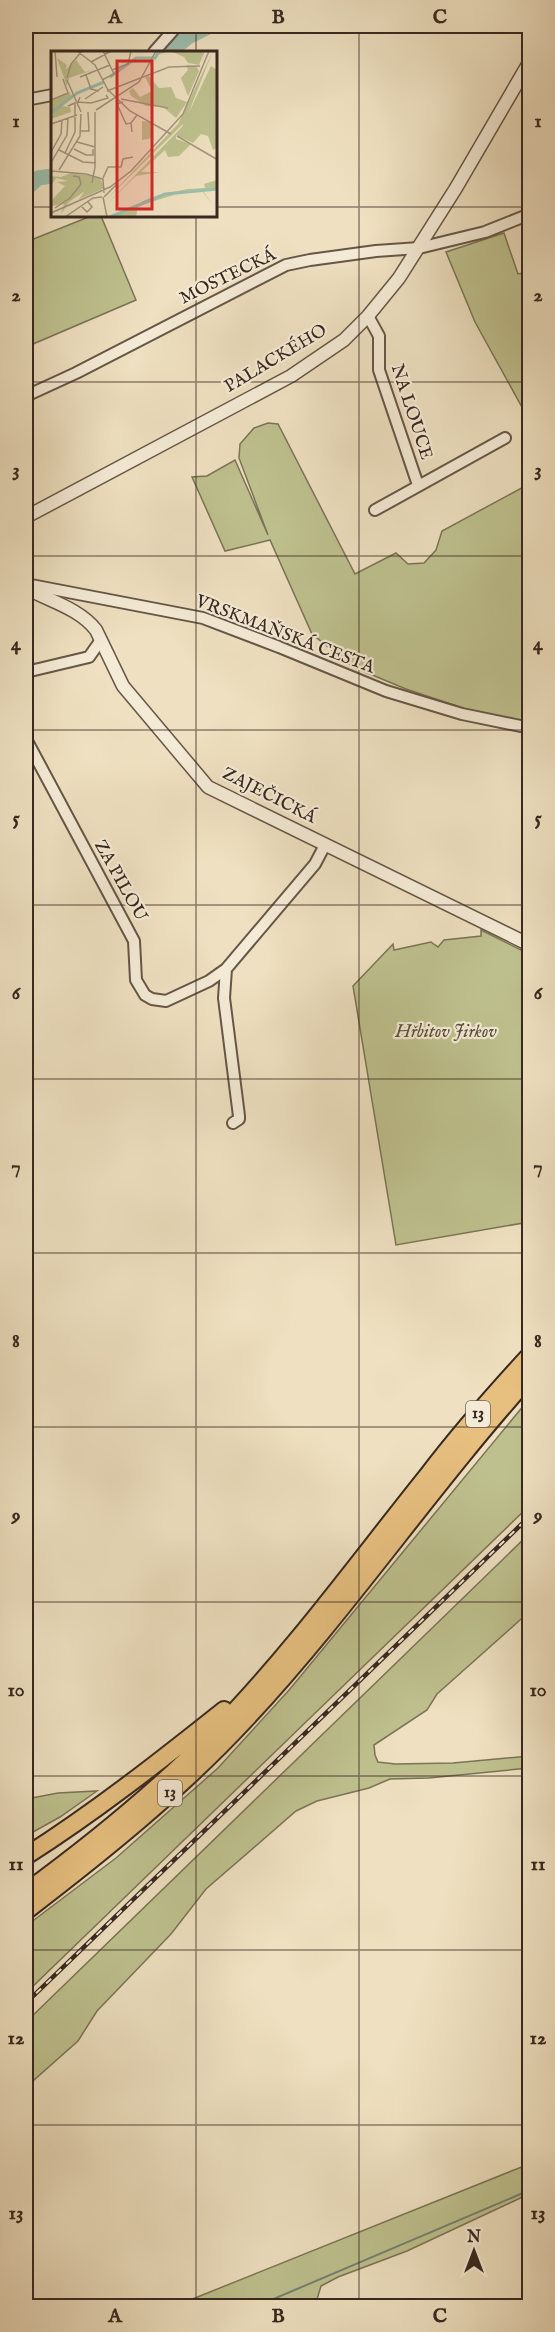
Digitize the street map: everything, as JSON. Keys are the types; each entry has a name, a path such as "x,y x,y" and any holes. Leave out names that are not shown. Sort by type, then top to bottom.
{"highway":[{"name":"13","path":"26,1892 70,1860 145,1797 216,1731 292,1645 428,1474 530,1355"},
{"name":"13","path":"26,1911 111,1846 198,1768 245,1720 299,1659 530,1376"},
{"path":"26,1856 64,1831 230,1705 292,1645"}],"street":[{"path":"155,51 177,26"},
{"name":"PALACKÉHO","path":"26,517 291,376 344,340 368,316 399,278 419,248 530,61"},
{"path":"26,100 51,95"},
{"name":"MOSTECKÁ","path":"26,396 286,266 310,260 376,251 419,248 485,232 530,214"},
{"name":"NA LOUCE","path":"368,316 379,336 379,370 418,485"},
{"name":"NA LOUCE","path":"375,510 504,438"},
{"name":"ZAJEČICKÁ","path":"26,586 77,612 90,622 123,686 208,787 530,945"},
{"name":"VRSKMAŇSKÁ CESTA","path":"26,586 203,618 386,691 462,714 530,728"},
{"path":"26,672 89,657 101,640"},
{"name":"ZA PILOU","path":"26,739 134,941 136,980 146,995 159,1001 173,998 208,981 226,969 315,864 325,845"},
{"path":"226,969 224,998 239,1116 233,1123"}],"green space":[{"path":"86,218 102,218 136,300 26,347 26,242"},
{"path":"504,233 518,274 529,272 529,420 475,322 446,252"},
{"path":"268,423 278,424 355,574 396,553 408,564 424,563 436,550 442,531 529,484 529,723 461,712 460,707 406,689 353,667 312,634 270,540 225,551 192,477 207,476 235,460 268,535 239,458 240,444 254,428"},
{"name":"Hřbitov Jirkov","path":"481,930 529,954 529,1222 396,1245 353,986 393,944 394,950 431,942 438,947 444,940 481,936"},
{"path":"529,1399 529,1506 26,1993 26,1926 116,1858 218,1768 290,1689"},
{"path":"529,1534 529,1612 437,1694 427,1710 374,1745 378,1762 453,1763 529,1756 529,1768 429,1778 390,1779 369,1788 317,1801 296,1811 206,1889 171,1934 97,2011 78,2041 26,2087 26,2022"},
{"path":"97,1791 60,1817 26,1836 26,1799 58,1793"},
{"path":"529,2164 529,2194 407,2251 338,2277 321,2286 315,2306 175,2306"}],"waterway":[{"path":"171,51 188,37 210,26"},
{"path":"26,189 38,178 51,176"},
{"path":"257,2306 530,2190"}],"railway":[{"path":"26,2003 530,1516"}]}
